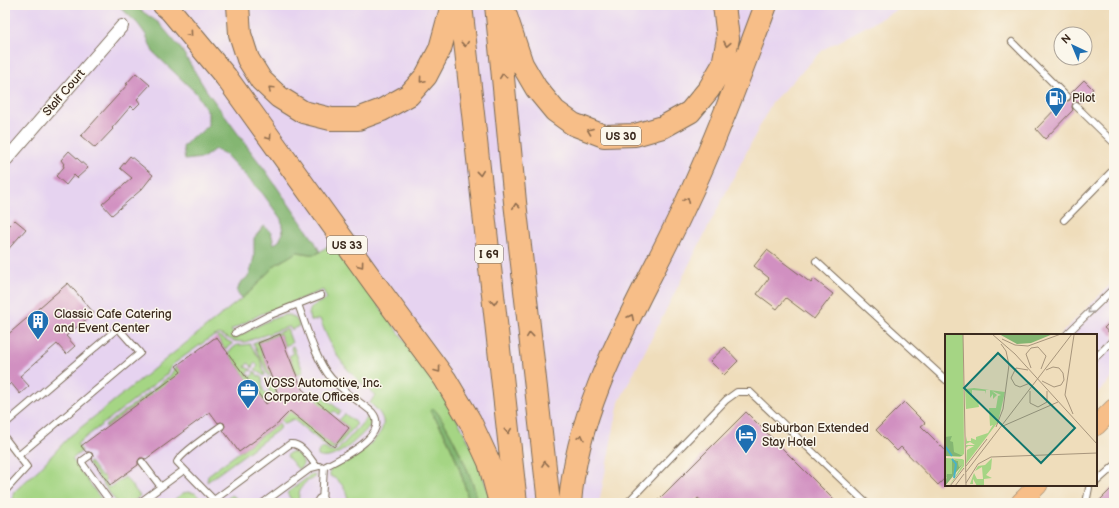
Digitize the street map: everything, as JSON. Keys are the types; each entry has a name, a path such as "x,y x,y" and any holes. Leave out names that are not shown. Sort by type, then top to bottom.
{"highway":[{"name":"US 33","path":"164,5 226,77 445,379 470,421 488,462 500,503"},
{"path":"238,5 240,34 248,59 261,80 279,96 303,112 331,118 358,119 382,110 409,95 426,76 440,49 452,5"},
{"name":"I 69","path":"461,5 516,503"},
{"name":"I 69","path":"496,5 515,202 549,503"},
{"name":"US 30","path":"502,5 511,27 522,64 536,88 554,111 573,124 604,136 635,136 663,127 690,112 709,89 722,65 728,38 724,5"},
{"path":"570,503 571,487 582,433 603,372 682,212 720,128 766,5"}],"main road":[{"path":"1020,503 1037,486"}],"street":[{"name":"Stalf Court","path":"5,161 122,26"}],"lane":[{"path":"1012,42 1067,97"},
{"path":"1076,106 1114,143"},
{"path":"1064,220 1114,169"},
{"path":"816,261 945,379"},
{"path":"1067,334 1114,288"},
{"path":"235,333 256,321 321,296"},
{"path":"263,503 311,468 316,466 324,467 356,450 376,428 376,416 336,384 326,370 306,328 298,304"},
{"path":"5,424 118,328 140,353 19,454"},
{"path":"1097,356 1114,339"},
{"path":"627,503 726,400 737,392 750,392 866,503"},
{"path":"221,426 177,462 215,502 290,444 295,444 302,448 316,466"},
{"path":"5,438 19,454 27,467 5,491"},
{"path":"89,456 82,461 82,463 111,503"},
{"path":"142,462 161,487"},
{"path":"1097,481 1114,466"},
{"path":"321,502 324,467"},
{"path":"139,503 184,470"},
{"path":"1086,503 1089,486"}],"shaded area":[{"path":"5,5 906,5 824,49 772,102 619,402 599,503 5,503"},
{"path":"1114,281 1114,376 1097,393 1097,334 1061,334"}],"green space":[{"path":"118,5 133,5 159,23 181,49 206,90 265,170 315,242 320,252 311,254 297,252 275,265 251,291 242,298 237,292 240,283 249,276 254,257 254,238 264,226 271,232 274,244 279,241 283,233 281,219 263,194 225,154 215,149 203,158 185,160 183,147 192,137 202,132 208,125 208,112 196,93 153,52 146,35 138,24"},
{"path":"333,242 449,404 475,453 492,503 477,503 473,483 451,434 433,409 430,411 444,432 463,479 469,503 363,503 360,500 356,503 348,503 347,494 343,486 330,476 330,470 349,461 361,453 380,432 383,423 380,414 370,403 375,395 355,377 341,361 330,343 320,319 310,320 309,315 313,306 327,299 323,290 261,314 231,330 236,338 270,320 284,315 289,315 296,319 299,326 291,330 290,327 287,327 245,342 234,341 219,334 210,338 172,365 166,375 77,444 82,451 72,459 104,503 13,503 14,492 39,469 69,437 251,291 275,265 297,252 317,254"},
{"path":"287,329 292,343 285,346 280,334 258,343 271,375 268,376 253,343"},
{"path":"218,336 232,344 225,349 217,337"},
{"path":"250,344 260,359 265,375 264,376 255,369 258,366 255,363 252,366 248,363 245,367 252,370 249,370 247,374 251,377 254,373 253,371 262,378 263,390 269,397 263,401 228,352 237,345"},
{"path":"293,346 303,371 297,376 289,356 293,354 291,347"},
{"path":"176,366 200,398 154,393 152,390 170,376"},
{"path":"272,377 277,392 272,396 267,380"},
{"path":"150,392 152,394 107,427 105,426"},
{"path":"321,395 341,411 339,415 334,411 331,414 317,402"},
{"path":"433,408 438,413 451,434 473,483 477,503 469,503 463,479 449,443 444,432 430,411"},
{"path":"288,409 334,447 349,428 339,420 345,414 357,424 338,446 330,449 293,419 284,424 281,420"},
{"path":"368,417 371,425 347,448 332,456 318,456 318,452 323,447 330,452 337,451"},
{"path":"279,423 281,426 278,430 207,482 208,475"},
{"path":"292,452 298,455 303,461 303,465 299,469 287,456"},
{"path":"90,462 101,476 103,475 106,479 104,481 109,488 125,477 140,496 131,503 117,503 88,463"},
{"path":"312,474 315,475 314,478 306,482 301,488 299,503 289,503 292,501 287,493"},
{"path":"183,493 195,493 205,503 170,503"},
{"path":"231,495 240,503 228,503 228,498"}],"building":[{"path":"136,73 150,85 137,99 140,103 134,109 131,106 112,128 113,129 95,148 81,136 128,84 126,84"},
{"name":"Pilot","path":"1084,80 1093,89 1080,103 1073,103 1073,110 1045,139 1036,129 1064,100 1070,100 1070,94"},
{"path":"69,151 88,168 77,178 74,175 66,185 56,176 64,167 61,160"},
{"path":"130,156 153,175 142,189 112,215 102,204 132,178 120,168"},
{"path":"15,220 26,229 5,253 5,222 9,226"},
{"path":"767,250 811,283 814,279 833,294 814,319 786,298 777,309 757,294 769,278 754,266"},
{"name":"Classic Cafe Catering and Event Center","path":"68,283 94,313 66,336 75,346 66,354 57,344 20,376 29,386 20,394 11,383 5,389 5,337"},
{"path":"1114,318 1114,335 1112,335 1104,328"},
{"name":"VOSS Automotive, Inc. Corporate Offices","path":"280,334 302,389 349,428 334,447 290,411 279,423 239,452 223,430 225,426 224,423 218,423 210,412 146,459 140,458 138,465 110,485 92,460 92,453 86,452 81,446 181,372 176,366 216,337 266,404 278,394 258,343"},
{"path":"725,347 738,361 724,375 710,361"},
{"path":"904,402 925,423 921,426 945,450 945,478 938,485 901,447 897,451 876,430"},
{"name":"Suburban Extended Stay Hotel","path":"746,412 837,503 704,503 698,498 693,503 655,503"},
{"path":"1114,486 1114,503 1097,503"}],"place":[{"name":"Pilot","path":"1056,118"},
{"name":"Classic Cafe Catering and Event Center","path":"38,340"},
{"name":"VOSS Automotive, Inc. Corporate Offices","path":"248,410"},
{"name":"Suburban Extended Stay Hotel","path":"746,454"}]}
